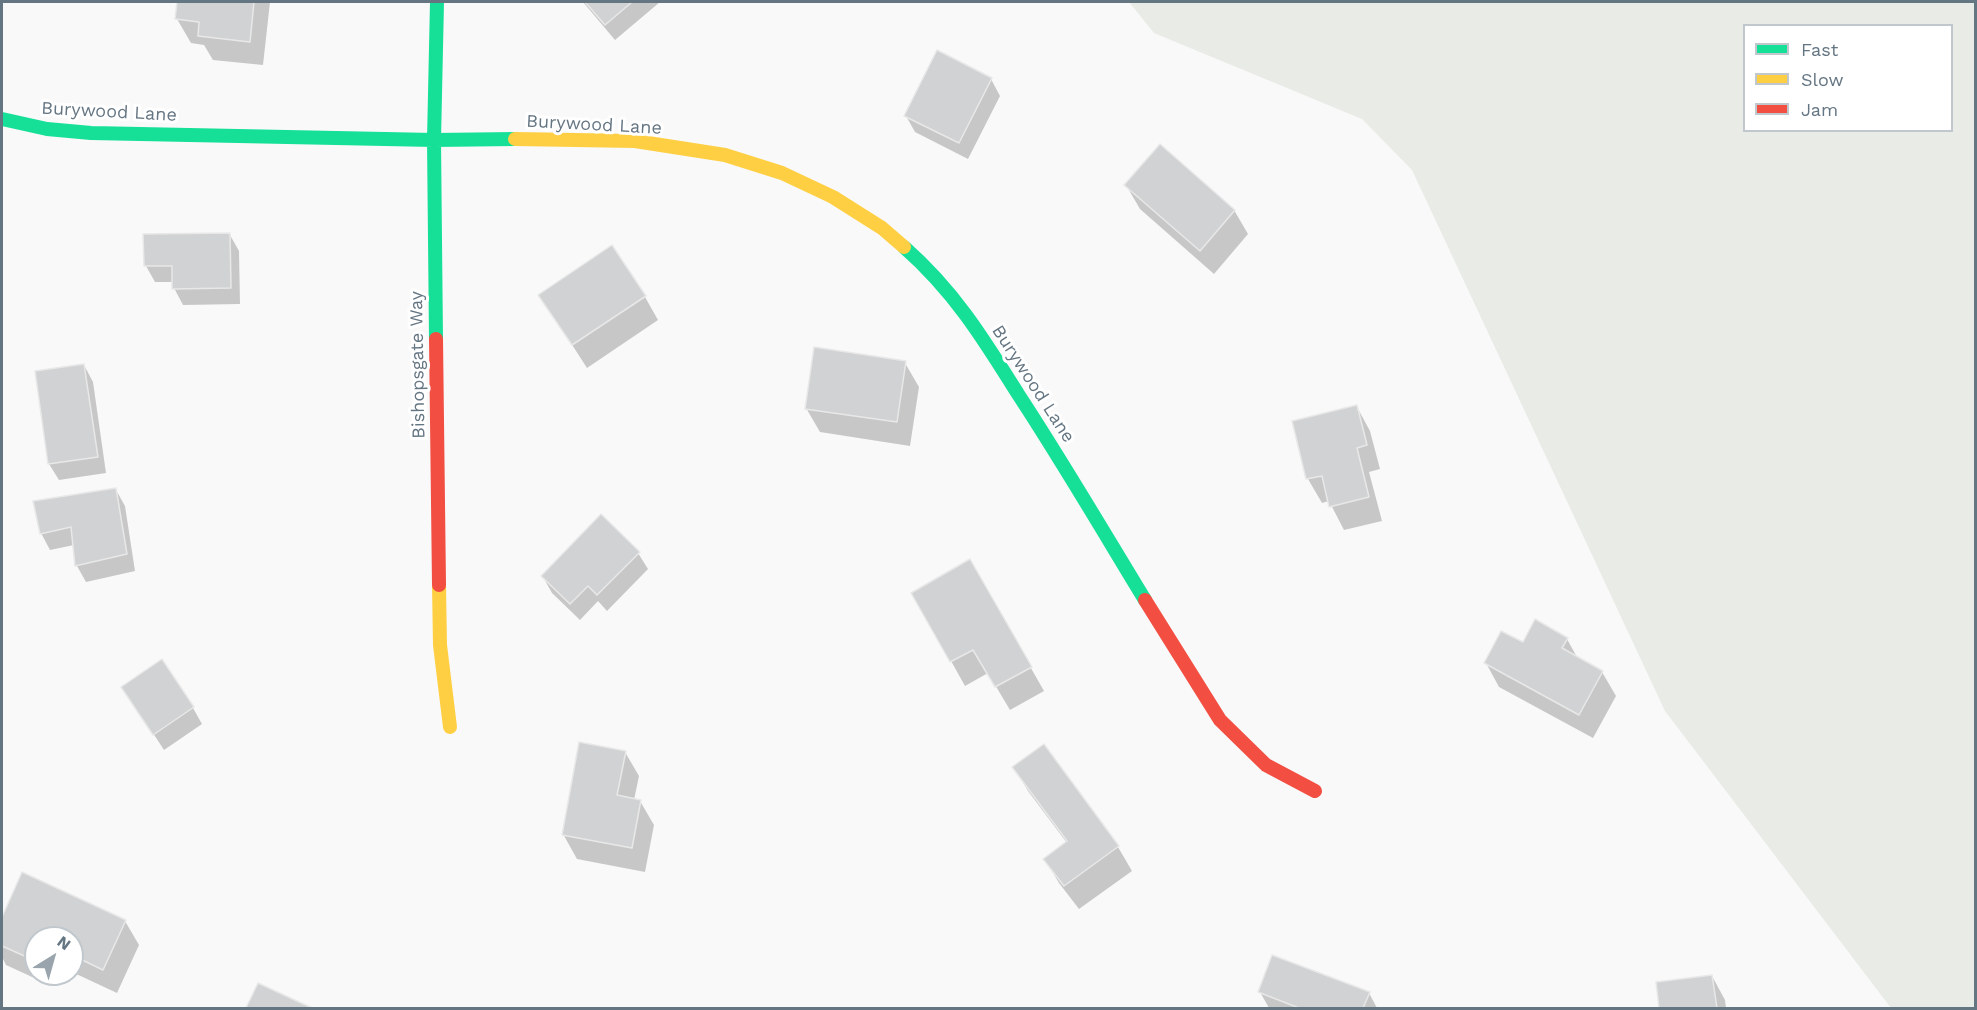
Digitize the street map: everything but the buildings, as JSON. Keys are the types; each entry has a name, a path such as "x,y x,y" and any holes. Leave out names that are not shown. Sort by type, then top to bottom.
{"street":[{"name":"Bishopsgate Way","path":"437,2 434,140 440,645 450,727"},
{"name":"Burywood Lane","path":"2,119 47,129 91,133 434,140 577,138 635,141 713,153 782,173 833,197 882,228 927,267 965,311 1042,430 1220,720 1266,765 1315,792"}],"shaded area":[{"path":"1129,2 1975,2 1975,1008 1891,1008 1665,711 1412,170 1362,119 1154,33"}],"traffic: fast":[{"path":"436,339 434,140 437,2"},
{"path":"2,119 47,129 91,133 434,140 515,139"},
{"path":"904,247 953,298 980,334 1145,600"}],"traffic: slow":[{"path":"515,139 635,141 725,155 782,173 833,197 882,228 904,247"},
{"path":"439,585 440,645 450,727"}],"traffic: jam":[{"path":"436,339 439,585"},
{"path":"1145,600 1220,720 1266,765 1315,791"}]}
